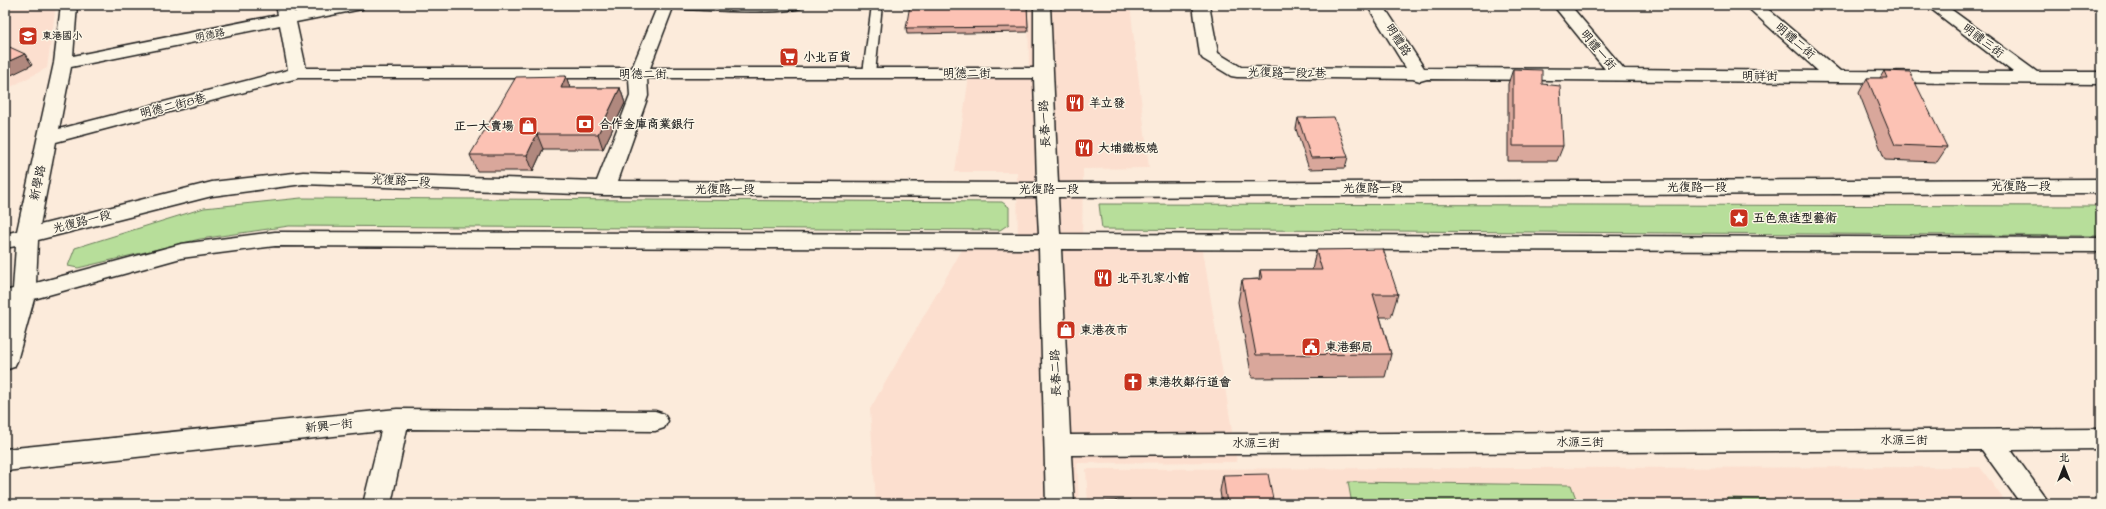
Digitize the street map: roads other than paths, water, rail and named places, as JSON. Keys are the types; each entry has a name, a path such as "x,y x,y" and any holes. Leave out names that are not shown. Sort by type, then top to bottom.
{"street":[{"name":"新學路","path":"5,361 14,296 63,63 69,5"},
{"name":"明德路","path":"63,63 285,12 356,5"},
{"path":"605,188 639,96 638,74 666,5"},
{"name":"長春一路","path":"1042,5 1043,73 1051,243"},
{"name":"光復路一段2巷","path":"1201,5 1209,55 1237,72 1420,75"},
{"name":"明禮路","path":"1375,5 1420,75"},
{"name":"明禮一街","path":"1561,5 1620,76"},
{"name":"明禮二街","path":"1753,5 1836,77"},
{"name":"明禮三街","path":"1934,5 2032,77"},
{"path":"285,12 298,74"},
{"name":"明德二街","path":"298,74 1043,73"},
{"name":"明德二街8巷","path":"48,138 298,74"},
{"name":"明祥街","path":"1420,75 2101,78"},
{"name":"光復路一段","path":"5,241 212,189 303,178 605,188 1048,190 2101,186"},
{"path":"14,296 181,252 275,239 1051,243 2101,245"},
{"name":"長春二路","path":"1051,243 1060,504"},
{"path":"377,504 397,419"},
{"name":"新興一街","path":"5,460 397,419 655,421"},
{"path":"1988,440 2036,504"},
{"name":"水源三街","path":"1059,445 2101,440"}],"lane":[{"path":"666,5 776,9 801,5"},
{"path":"869,73 877,5"}],"place":[{"name":"東港國小","path":"28,36"},
{"name":"小北百貨","path":"789,57"},
{"name":"羊立發","path":"1075,103"},
{"name":"合作金庫商業銀行","path":"585,124"},
{"name":"正一大賣場","path":"528,126"},
{"name":"大埔鐵板燒","path":"1084,148"},
{"name":"五色魚造型藝術","path":"1739,218"},
{"name":"北平孔家小館","path":"1103,278"},
{"name":"東港夜市","path":"1066,330"},
{"name":"東港郵局","path":"1311,347"},
{"name":"東港牧鄰行道會","path":"1133,382"}]}
